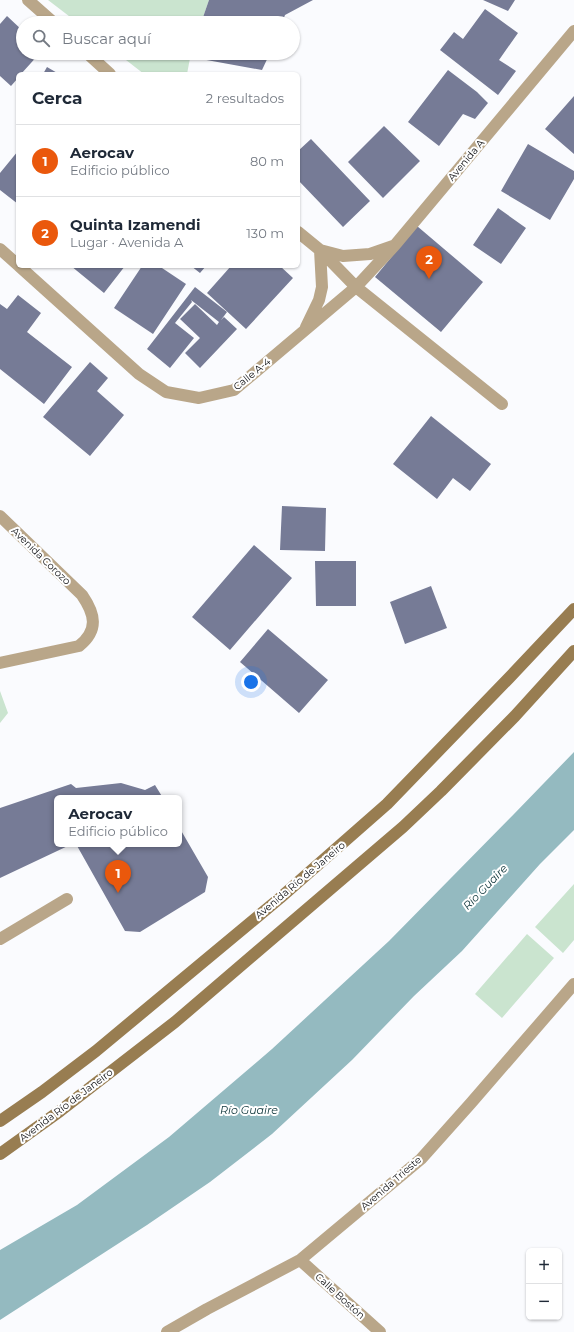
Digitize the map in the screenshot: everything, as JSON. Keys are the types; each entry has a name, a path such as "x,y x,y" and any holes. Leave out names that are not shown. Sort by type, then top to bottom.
{"street":[{"path":"28,0 46,16"},
{"name":"Avenida A","path":"356,287 395,245 574,31"},
{"path":"95,60 108,72"},
{"path":"300,234 320,250 356,287 502,404"},
{"path":"320,250 343,256 370,254 395,245"},
{"name":"Calle A-4","path":"0,248 16,262"},
{"path":"303,332 319,300 322,287 320,250"},
{"name":"Calle A-4","path":"22,268 139,374 166,392 198,398 234,390 356,287"},
{"name":"Avenida Corozo","path":"0,516 82,595 90,608 93,617 91,631 86,641 79,646 0,663"},
{"name":"Avenida Río de Janeiro","path":"0,1121 42,1092 96,1051 280,898 360,828 393,798 574,609"},
{"name":"Avenida Río de Janeiro","path":"0,1154 60,1111 175,1022 403,827 515,716 574,651"},
{"path":"0,939 67,899"},
{"name":"Avenida Trieste","path":"167,1332 300,1260 421,1159 574,984"},
{"name":"Calle Bostón","path":"300,1260 380,1332"}],"green space":[{"path":"48,0 209,0 203,16 69,16"},
{"path":"126,60 190,60 187,72 141,72"},
{"path":"0,691 8,713 0,723"},
{"path":"574,884 574,940 563,953 535,927"},
{"path":"527,934 554,958 502,1018 475,994"}],"water":[{"name":"Río Guaire","path":"574,752 574,830 540,864 462,951 414,996 352,1060 272,1134 210,1182 147,1225 0,1320 0,1250 77,1205 169,1137 272,1049 389,941"}],"building":[{"path":"209,0 313,0 285,16 203,16"},
{"path":"483,0 515,0 508,11"},
{"path":"485,9 518,33 499,60 516,71 498,95 440,50 454,32 463,39"},
{"path":"7,16 16,24 16,60 34,60 23,72 16,72 16,80 11,86 0,76 0,24"},
{"path":"207,60 267,60 262,70"},
{"path":"47,67 56,72 44,72"},
{"path":"448,70 477,92 488,103 475,119 463,114 439,146 408,122"},
{"path":"574,96 574,154 545,129"},
{"path":"384,126 420,161 383,198 348,162"},
{"path":"311,139 370,201 343,227 300,182 300,149"},
{"path":"528,144 574,171 574,179 550,220 501,191"},
{"path":"16,153 16,202 0,190 0,173"},
{"path":"498,208 526,228 501,264 473,245"},
{"path":"417,226 483,282 441,332 375,277"},
{"path":"73,268 123,268 104,293"},
{"path":"141,268 162,268 186,284 153,334 114,308"},
{"path":"194,268 204,268 200,273"},
{"path":"229,268 282,268 293,278 246,329 207,293"},
{"path":"195,287 227,312 221,320 224,317 237,329 200,368 185,353 200,338 180,319 195,304 217,325 219,322 191,300 192,302 175,323 194,338 170,368 147,349"},
{"path":"18,295 41,313 27,332 72,367 44,404 0,369 0,304 7,309"},
{"path":"90,362 108,378 97,391 124,415 90,456 43,417"},
{"path":"431,416 491,464 470,491 453,478 437,499 393,464"},
{"path":"282,506 326,508 325,551 280,550"},
{"path":"254,545 292,578 230,650 192,617"},
{"path":"315,561 356,561 356,606 316,606"},
{"path":"431,586 447,628 405,644 390,602"},
{"path":"268,629 328,680 299,713 240,662"},
{"path":"121,783 145,790 155,785 161,795 54,795 54,847 66,847 0,878 0,808 71,784 76,788"},
{"path":"182,832 208,877 205,892 140,932 125,931 78,847 182,847"}],"place":[{"name":"Quinta Izamendi","path":"429,279"},
{"name":"Aerocav","path":"118,893"}]}
